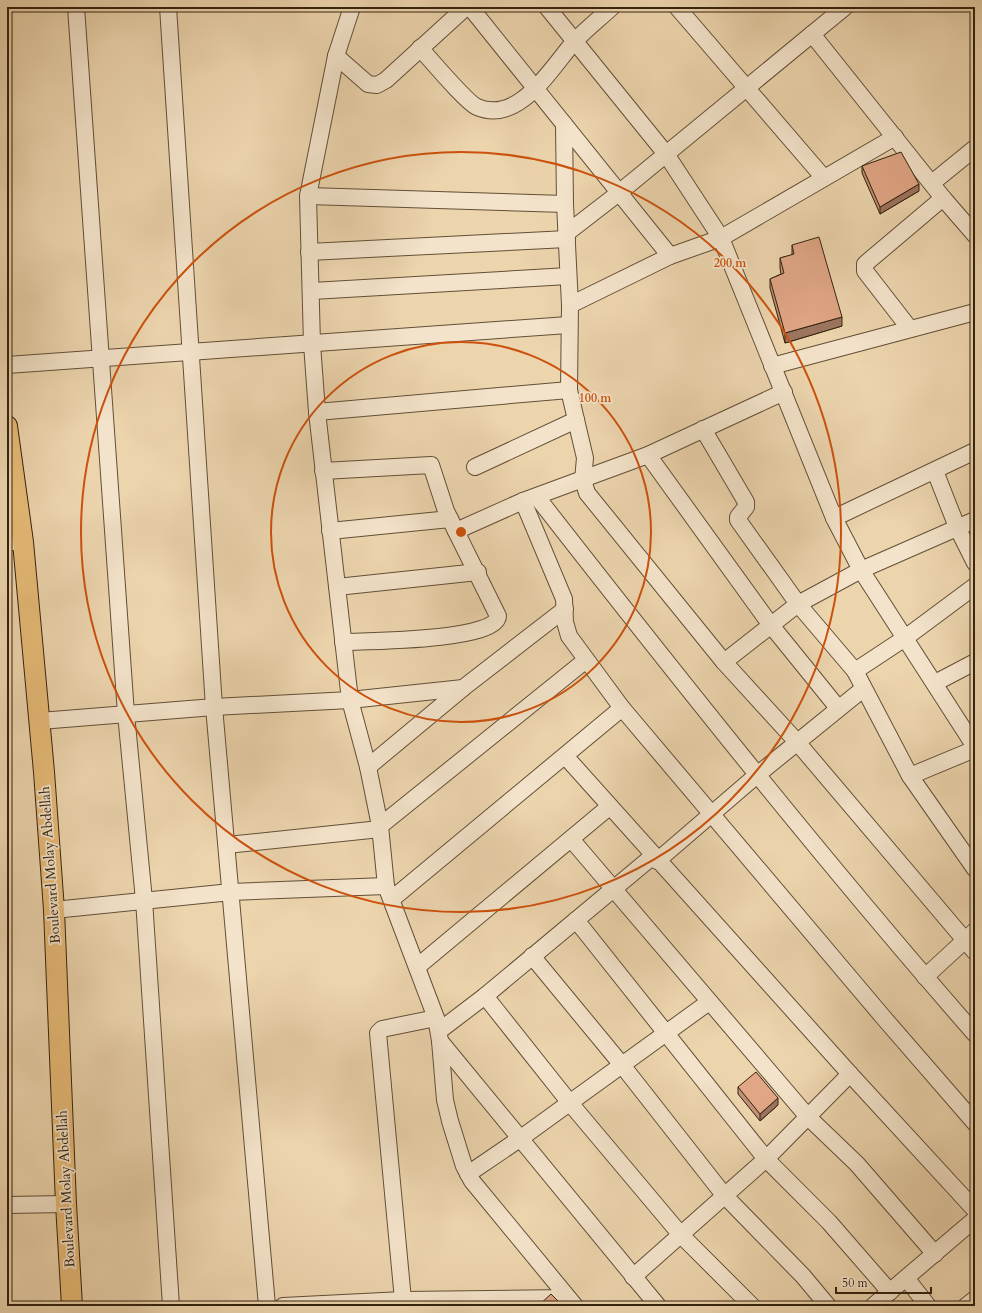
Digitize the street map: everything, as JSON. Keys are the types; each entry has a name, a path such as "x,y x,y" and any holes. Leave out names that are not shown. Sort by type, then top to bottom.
{"main road":[{"name":"Boulevard Molay Abdellah","path":"7,426 15,542 40,721 54,910 66,1204 72,1306"}],"street":[{"path":"76,7 126,714 144,900 171,1306"},
{"path":"168,7 214,707 267,1306"},
{"path":"352,7 336,56 308,196 309,252 312,292 312,344 317,412 350,700 368,767 380,827 389,893 417,967 438,1030 447,1107 468,1174 572,1302"},
{"path":"336,56 368,84 377,85 386,80 466,7"},
{"path":"470,7 670,256"},
{"path":"546,7 666,154 721,238 834,518 861,570 935,683 975,748 910,776"},
{"path":"420,48 476,107 497,111 523,100 536,88 575,41 612,7"},
{"path":"677,7 824,178"},
{"path":"309,252 567,236 845,7"},
{"path":"812,34 943,198 975,235"},
{"path":"564,124 565,204 570,305 568,325 569,390 585,458 583,480 587,493 593,503 724,662 797,742 972,941 925,977"},
{"path":"570,305 670,256 721,238 895,137"},
{"path":"932,183 974,150"},
{"path":"308,196 565,204"},
{"path":"910,329 865,271 864,267 865,264 943,198"},
{"path":"312,292 568,276"},
{"path":"772,366 975,312"},
{"path":"7,365 102,360 568,325"},
{"path":"317,412 569,390"},
{"path":"330,531 453,525 583,480 648,455 784,392"},
{"path":"475,467 576,420"},
{"path":"703,429 746,502 746,507 738,517 738,520 798,604 855,671 863,689 910,776 975,870"},
{"path":"834,518 975,451"},
{"path":"648,455 770,624 838,708"},
{"path":"323,471 431,465 453,525 478,572 498,616 498,619 493,626 463,634 427,638 343,642"},
{"path":"935,470 957,527 975,563"},
{"path":"530,499 561,590 566,609 565,622 569,636 586,660 622,708 711,814 975,1123"},
{"path":"530,499 925,977 975,1034"},
{"path":"724,662 770,624 798,604 861,570 975,520"},
{"path":"337,588 478,572"},
{"path":"855,671 973,592"},
{"path":"368,767 463,688 566,609"},
{"path":"227,845 380,827 586,660"},
{"path":"935,683 975,662"},
{"path":"40,721 214,707 350,700 463,688"},
{"path":"403,1300 378,1033 382,1029 438,1030 485,996 576,920 711,814 838,708 863,689"},
{"path":"54,910 231,892 389,893 566,757 622,708"},
{"path":"566,757 850,1074 975,1210"},
{"path":"417,967 610,807"},
{"path":"571,839 808,1117 857,1164 934,1254"},
{"path":"576,920 766,1159 829,1222 890,1292"},
{"path":"532,956 622,1065 724,1196 803,1276 828,1306"},
{"path":"485,996 570,1103 681,1235 752,1306"},
{"path":"468,1174 668,1034 709,1002"},
{"path":"438,1030 521,1138 658,1306"},
{"path":"633,1277 766,1159 850,1074"},
{"path":"7,1205 66,1204"},
{"path":"873,1306 975,1219"},
{"path":"906,1278 928,1306"},
{"path":"966,1306 975,1299"},
{"path":"283,1306 403,1300 572,1302"}],"building":[{"path":"901,152 919,184 880,207 862,166"},
{"path":"819,237 842,317 785,333 770,279 784,273 780,258 794,254 792,245"},
{"path":"756,1072 778,1098 760,1114 738,1087"},
{"path":"551,1294 563,1306 538,1306"}]}
